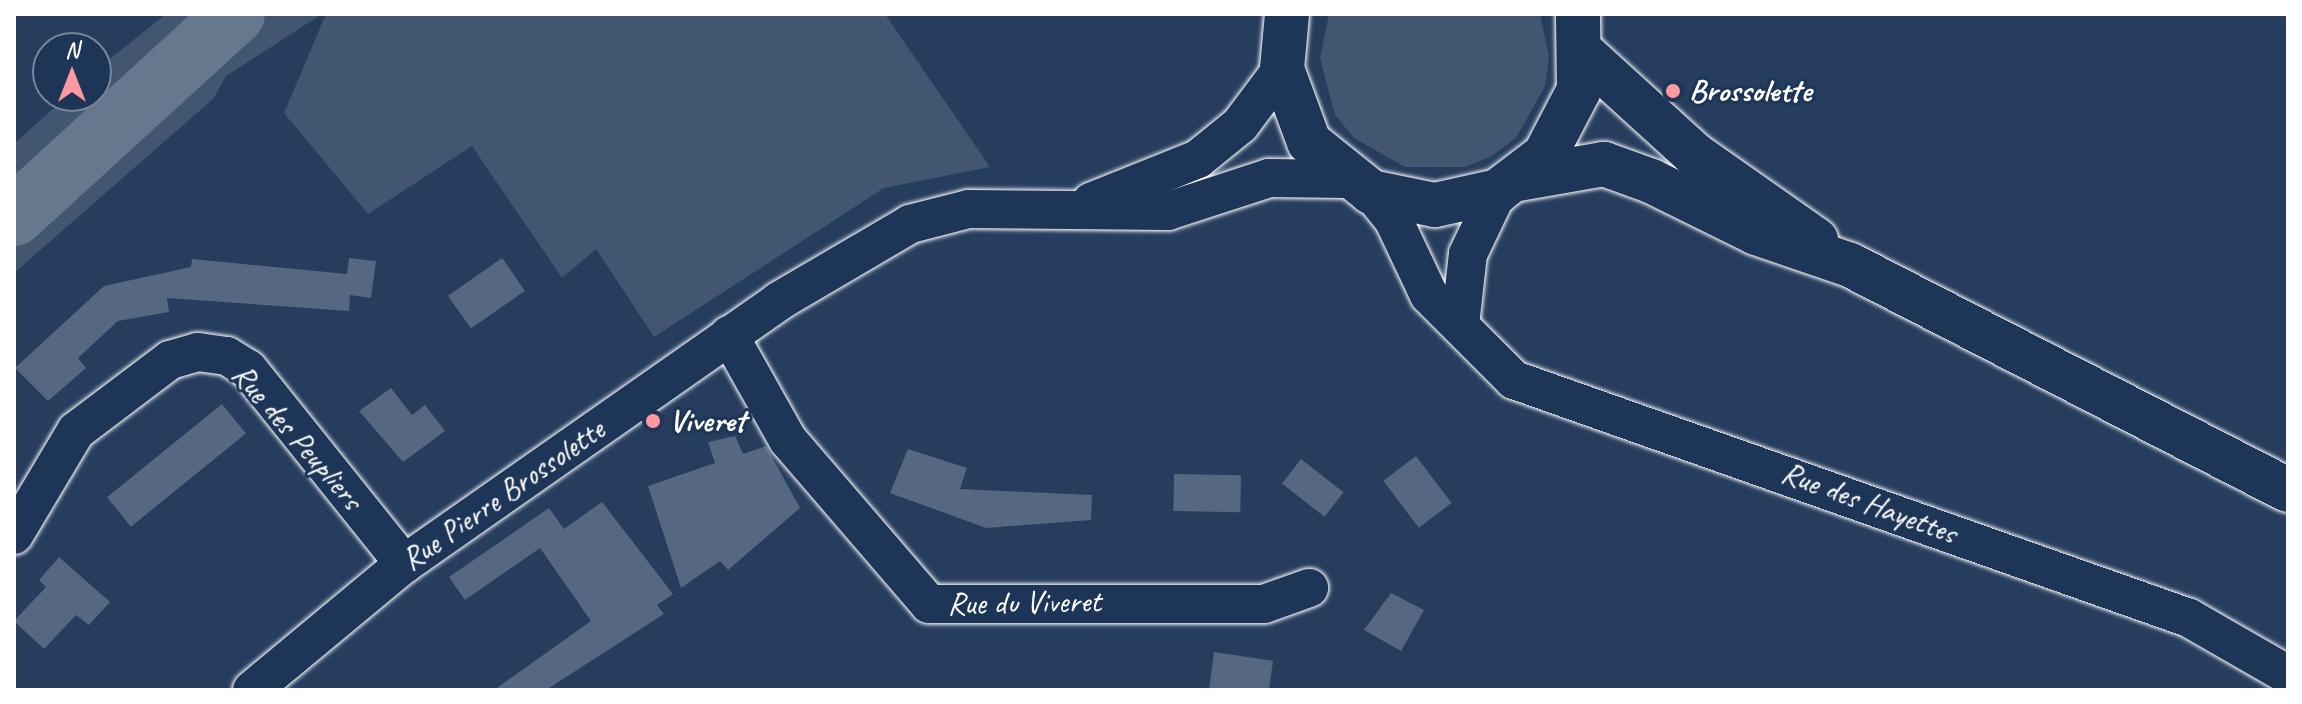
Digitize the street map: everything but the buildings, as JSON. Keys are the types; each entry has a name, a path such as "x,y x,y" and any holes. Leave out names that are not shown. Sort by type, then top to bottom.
{"main road":[{"path":"1287,14 1282,69 1309,142 1359,186 1435,205 1604,164 1756,233 1850,265"},
{"path":"1508,185 1566,125 1581,34"},
{"path":"1581,34 1695,155 1850,265 2288,490"}],"street":[{"name":"Rue Pierre Brossolette","path":"1073,208 1198,159 1240,125 1282,69"},
{"name":"Rue Pierre Brossolette","path":"252,690 404,564 729,335 910,224 969,209 1168,211 1269,178 1359,186"},
{"path":"1460,325 1468,254 1508,185"},
{"name":"Rue des Hayettes","path":"1359,186 1393,219 1429,295 1514,380 2189,618 2288,675"},
{"name":"Rue du Viveret","path":"729,335 788,440 929,604 1264,604 1309,588"},
{"name":"Rue des Peupliers","path":"14,535 76,431 170,360 198,352 227,356 248,369 404,564"}],"shaded area":[{"path":"166,14 322,14 226,76 213,99 14,273 14,144 49,112 112,112 112,57"},
{"path":"326,14 885,14 990,167 884,188 654,337 596,249 562,278 472,146 368,214 284,113"},
{"path":"1329,14 1540,14 1549,57 1545,86 1516,138 1492,156 1465,167 1405,167 1354,138 1335,115 1320,58"}],"waterway":[{"path":"14,216 235,14"}],"place":[{"name":"Brossolette","path":"1673,91"},
{"name":"Viveret","path":"653,421"}]}
